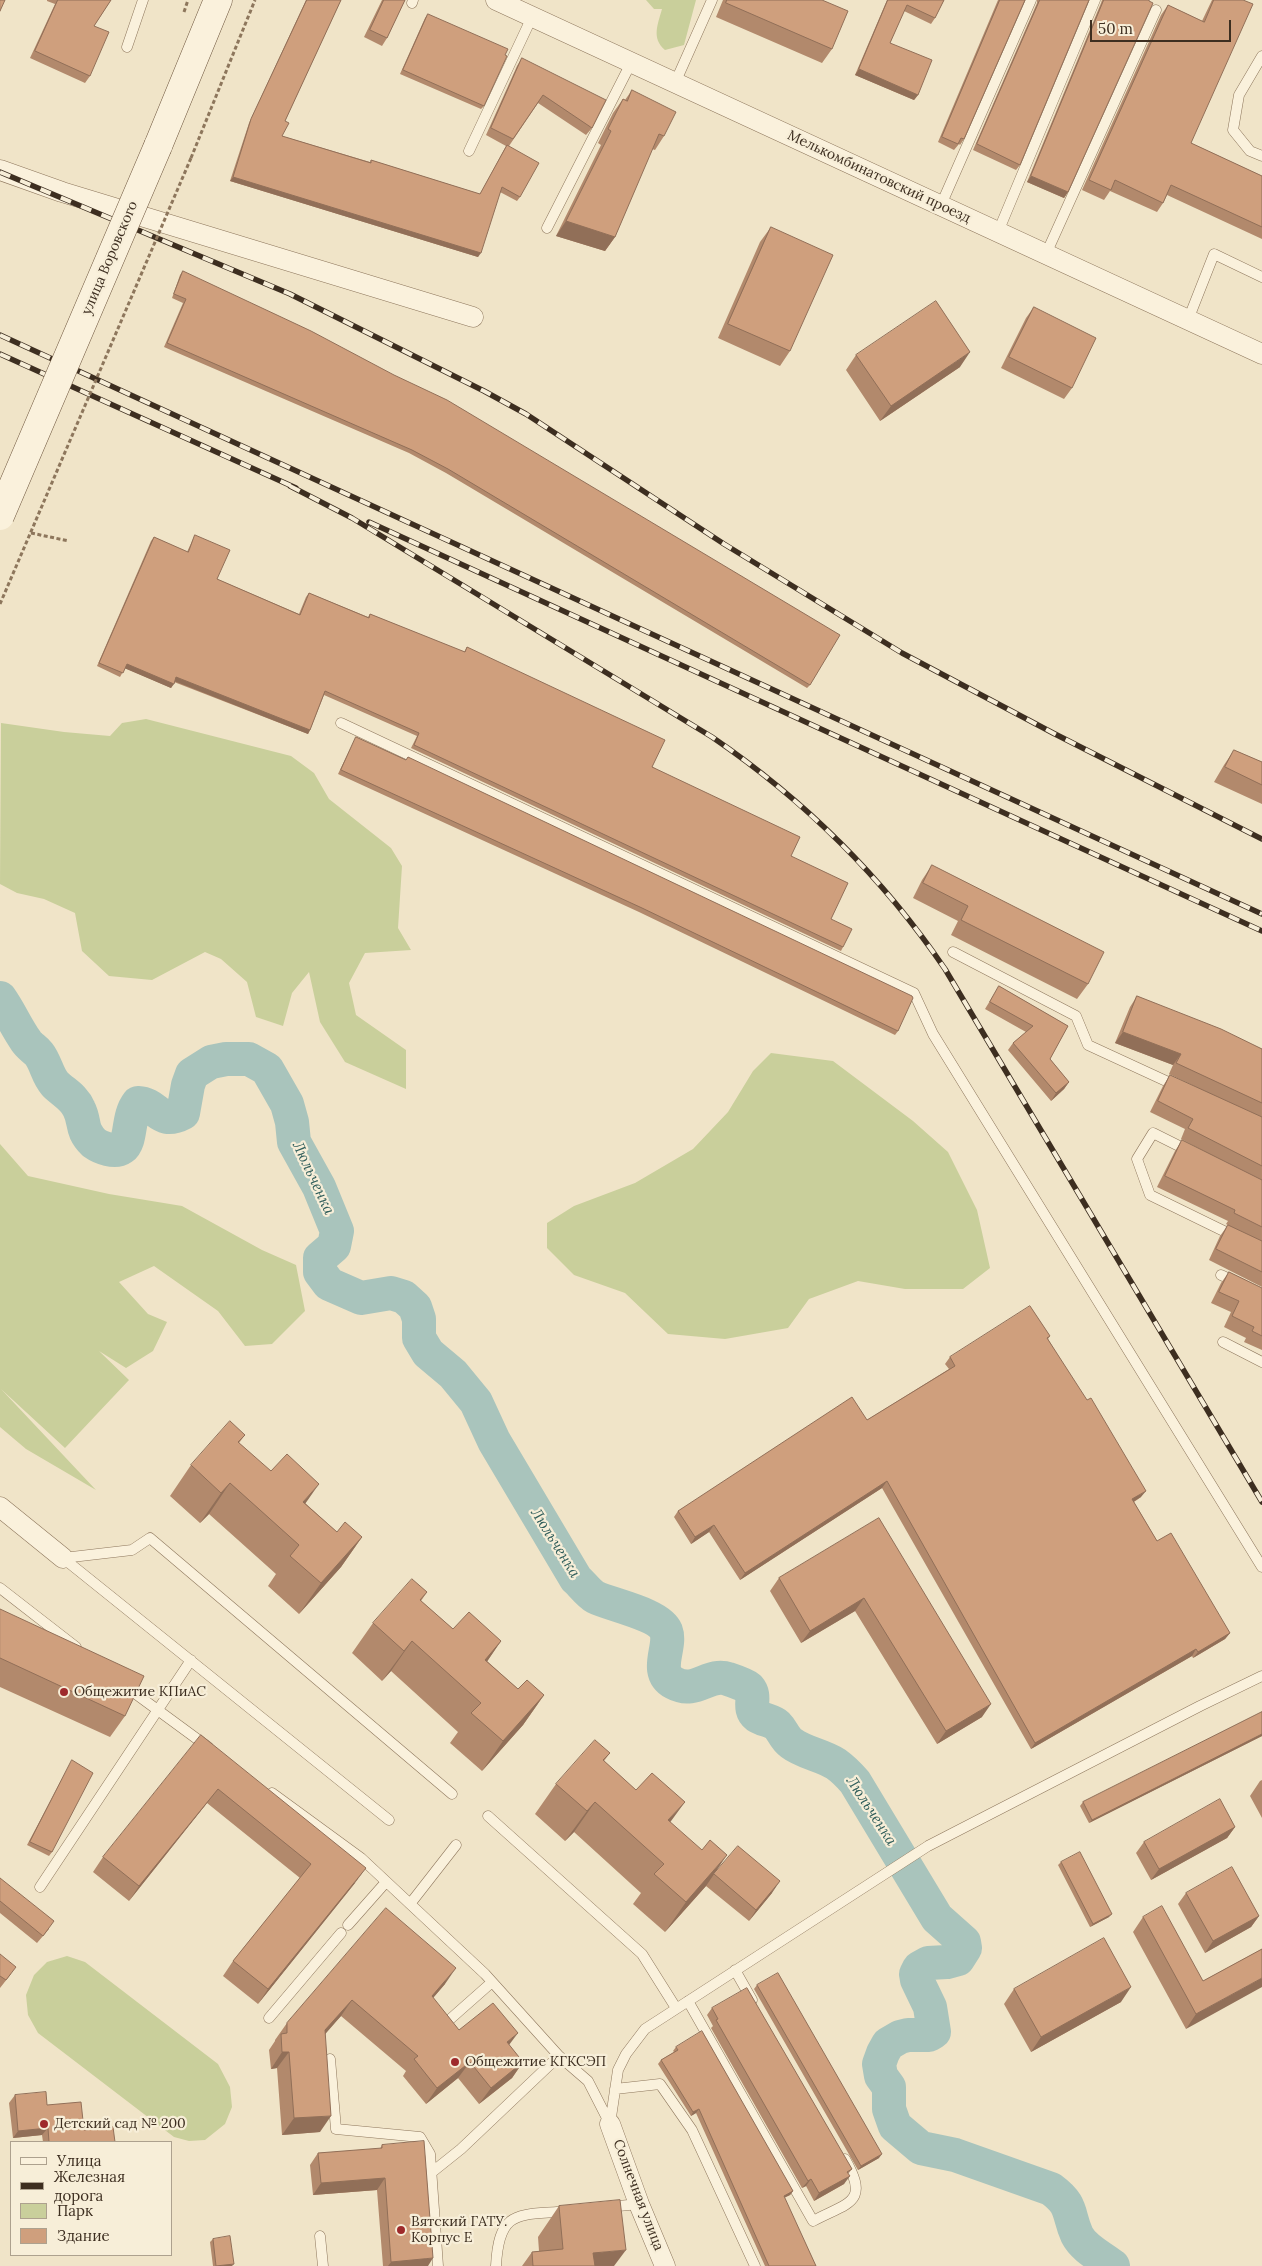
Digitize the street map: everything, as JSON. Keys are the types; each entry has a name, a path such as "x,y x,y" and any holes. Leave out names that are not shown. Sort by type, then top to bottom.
{"main road":[{"name":"улица Воровского","path":"0,516 158,146 218,0"}],"street":[{"name":"Мелькомбинатовский проезд","path":"496,0 1262,354"},
{"path":"0,170 62,192 472,317"},
{"path":"0,1507 63,1558"},
{"name":"Солнечная улица","path":"610,2124 639,2204 666,2266"}],"lane":[{"path":"127,47 143,0"},
{"path":"675,83 712,0"},
{"path":"941,206 1030,0"},
{"path":"998,232 1095,0"},
{"path":"1046,254 1156,10"},
{"path":"469,151 532,16"},
{"path":"1262,56 1239,94 1232,130 1250,151 1262,156"},
{"path":"547,228 631,63"},
{"path":"1188,320 1214,254 1262,277"},
{"path":"341,723 914,993 933,1034 1262,1567"},
{"path":"953,952 1076,1016 1088,1045 1192,1092"},
{"path":"1195,1154 1153,1133 1136,1159 1150,1195 1245,1240"},
{"path":"1221,1275 1246,1287"},
{"path":"1223,1342 1262,1362"},
{"path":"63,1558 132,1550 150,1538 452,1794"},
{"path":"63,1558 389,1820"},
{"path":"0,1588 83,1653"},
{"path":"40,1888 191,1660"},
{"path":"113,1676 216,1752"},
{"path":"610,2124 618,2070 631,2048 646,2029 676,2008 928,1846 1262,1676"},
{"path":"262,1786 361,1858 492,1983 559,2056 588,2081 610,2124"},
{"path":"488,1816 642,1954 676,2008"},
{"path":"410,1904 456,1845"},
{"path":"348,1925 386,1882"},
{"path":"268,2018 341,1933"},
{"path":"735,1970 760,2013"},
{"path":"448,2021 492,1983"},
{"path":"688,2001 813,2222 849,2202 855,2196 857,2186 854,2176 839,2150"},
{"path":"431,2173 461,2148 559,2056"},
{"path":"330,2059 336,2129 420,2137 430,2154 438,2266"},
{"path":"615,2089 660,2084 692,2130 755,2266"},
{"path":"601,2208 639,2204"},
{"path":"496,2266 497,2251 506,2223 515,2216 582,2210"},
{"path":"320,2236 323,2266"}],"path":[{"path":"184,12 188,0"},
{"path":"0,604 191,158 255,0"},
{"path":"31,533 69,541"}],"green space":[{"path":"646,0 696,0 684,45 665,50 658,41 657,36 662,9 654,9"},
{"path":"146,719 291,756 314,773 329,799 391,848 402,866 398,928 411,950 365,953 349,983 356,1015 406,1050 406,1089 345,1062 320,1022 309,972 292,993 283,1026 256,1017 247,982 221,959 205,952 152,980 109,976 82,951 75,913 44,899 17,893 0,884 1,723 110,736 122,723"},
{"path":"771,1053 833,1061 913,1121 948,1152 977,1210 990,1268 963,1289 905,1289 858,1281 809,1299 788,1328 725,1339 668,1334 625,1293 574,1275 547,1248 547,1223 574,1206 635,1183 693,1149 728,1112 753,1071"},
{"path":"0,1144 28,1176 109,1194 182,1206 262,1250 296,1265 305,1311 272,1344 245,1346 218,1311 154,1266 119,1282 148,1314 167,1322 153,1351 126,1368 99,1351 129,1380 65,1448 1,1389 96,1490 26,1449 0,1427"},
{"path":"67,1956 85,1962 218,2064 230,2087 232,2107 225,2124 205,2140 189,2141 174,2137 38,2033 28,2015 26,1995 34,1975 47,1962"}],"building":[{"path":"0,0 5,0 0,11"},
{"path":"58,0 111,0 94,26 109,32 90,76 35,51"},
{"path":"307,0 341,0 285,121 289,123 282,136 371,163 371,160 480,194 507,145 539,163 520,197 502,187 481,253 233,177 251,119"},
{"path":"384,0 405,0 387,38 370,30"},
{"path":"727,0 822,0 848,11 832,49 726,3"},
{"path":"888,0 944,0 935,18 907,5 890,43 932,60 918,95 859,69"},
{"path":"1000,0 1025,0 964,139 961,138 958,144 942,137"},
{"path":"1040,0 1089,0 1020,165 977,144"},
{"path":"1104,0 1149,0 1153,3 1068,192 1031,176"},
{"path":"1214,0 1243,0 1253,4 1191,143 1262,176 1262,227 1171,185 1163,203 1115,180 1111,190 1089,180 1168,5 1204,22"},
{"path":"428,14 508,49 505,55 507,56 484,106 403,70"},
{"path":"522,58 606,100 592,128 543,95 513,139 491,128"},
{"path":"632,90 676,112 664,136 659,134 615,237 566,221 611,131 608,129 623,99 627,101"},
{"path":"771,227 833,255 790,351 728,324"},
{"path":"183,271 311,331 394,375 447,400 840,635 810,685 448,469 412,450 167,343 186,299 174,294"},
{"path":"936,301 970,352 891,406 856,355"},
{"path":"1034,307 1096,338 1072,388 1009,357"},
{"path":"195,535 230,550 217,579 300,615 309,593 369,618 370,614 465,652 467,647 665,740 652,767 800,837 791,856 848,883 831,919 852,929 843,947 414,745 419,733 325,691 310,730 176,677 174,684 127,664 123,673 99,663 154,537 188,552"},
{"path":"356,737 406,760 408,757 912,996 913,998 898,1031 642,908 341,770"},
{"path":"1234,750 1262,762 1262,785 1225,767"},
{"path":"932,865 1104,952 1088,984 961,920 968,906 923,883"},
{"path":"999,986 1068,1026 1050,1059 1069,1082 1056,1093 1013,1043 1033,1026 990,1002"},
{"path":"1137,996 1221,1029 1262,1049 1262,1103 1176,1063 1181,1054 1123,1032"},
{"path":"1170,1075 1262,1117 1262,1166 1188,1128 1193,1119 1158,1101"},
{"path":"1182,1140 1262,1180 1262,1227 1234,1213 1235,1210 1165,1176"},
{"path":"1228,1225 1262,1241 1262,1272 1216,1249"},
{"path":"1229,1272 1262,1288 1262,1336 1252,1331 1254,1327 1232,1316 1239,1301 1219,1292"},
{"path":"1030,1306 1050,1336 1047,1338 1087,1400 1091,1398 1146,1491 1132,1499 1157,1541 1171,1533 1230,1633 1198,1652 1196,1649 1035,1743 887,1481 745,1573 714,1525 695,1537 678,1511 852,1397 867,1420 955,1366 950,1357"},
{"path":"230,1421 245,1435 238,1442 271,1471 287,1454 319,1484 303,1502 337,1532 345,1522 362,1537 321,1583 290,1556 299,1545 230,1483 221,1493 191,1465"},
{"path":"879,1518 991,1704 946,1731 864,1598 810,1631 779,1578"},
{"path":"412,1579 427,1592 420,1600 453,1629 469,1612 501,1641 485,1660 518,1689 527,1680 544,1695 503,1741 471,1713 481,1703 412,1641 404,1651 373,1623"},
{"path":"0,1609 144,1676 125,1716 0,1658"},
{"path":"1262,1712 1262,1734 1092,1820 1083,1802"},
{"path":"201,1735 366,1868 268,1989 233,1961 311,1864 218,1789 139,1886 103,1857"},
{"path":"595,1740 610,1753 603,1760 636,1790 652,1773 685,1802 668,1820 702,1850 710,1840 727,1855 686,1902 654,1874 664,1864 595,1802 587,1811 556,1784"},
{"path":"72,1760 93,1773 52,1852 30,1842"},
{"path":"1220,1799 1235,1827 1159,1869 1144,1842"},
{"path":"738,1846 780,1881 756,1910 714,1874"},
{"path":"1080,1852 1112,1914 1093,1924 1061,1862"},
{"path":"1232,1867 1259,1916 1213,1941 1186,1893"},
{"path":"0,1878 54,1921 43,1936 0,1901"},
{"path":"1162,1906 1203,1981 1262,1949 1262,1978 1196,2014 1143,1917"},
{"path":"386,1908 456,1968 432,1996 459,2030 493,2003 518,2033 507,2042 523,2062 491,2088 470,2062 437,2088 414,2059 418,2056 352,2000 325,2030 331,2116 294,2118 289,2052 282,2052 281,2034 287,2033 287,2023"},
{"path":"1104,1938 1131,1987 1041,2037 1014,1989"},
{"path":"0,1954 16,1967 6,1980 0,1976"},
{"path":"778,1973 882,2154 861,2166 757,1985"},
{"path":"747,1988 852,2169 847,2172 850,2176 819,2193 811,2179 808,2181 716,2020 718,2019 712,2008"},
{"path":"702,2031 793,2191 784,2196 816,2266 769,2266 699,2109 693,2112 661,2060 678,2050 676,2047"},
{"name":"Детский сад № 200","path":"46,2092 47,2105 81,2102 84,2130 113,2127 115,2141 49,2141 48,2128 18,2131 15,2095"},
{"name":"Вятский ГАТУ. Корпус Е","path":"424,2141 433,2258 391,2262 385,2178 321,2183 318,2153 382,2148 382,2145"},
{"path":"620,2200 626,2250 593,2253 595,2266 533,2266 532,2252 563,2249 559,2206"},
{"path":"230,2236 234,2264 216,2266 213,2239"}],"waterway":[{"name":"Люльченка","path":"0,998 26,1041 41,1058 52,1080 77,1105 87,1134 94,1143 108,1149 116,1150 125,1145 132,1115 138,1103 145,1104 163,1116 169,1117 183,1113 192,1074 211,1062 226,1059 249,1059 267,1069 287,1104 292,1122 294,1142 319,1187 337,1231 334,1246 320,1258 320,1272 329,1284 361,1298 391,1293 404,1297 415,1307 419,1319 419,1338 428,1353 453,1374 476,1402 494,1441 576,1579 595,1597 645,1615 662,1625 667,1637 664,1659 665,1672 674,1683 689,1686 721,1678 749,1688 752,1695 753,1710 757,1716 779,1727 785,1737 796,1746 831,1761 846,1772 855,1782 937,1918 964,1942 965,1948 958,1959 947,1962 928,1963 919,1968 916,1974 930,2007 934,2032 929,2035 900,2037 888,2044 883,2053 879,2064 881,2076 889,2087 889,2109 895,2126 921,2148 955,2155 1051,2189 1067,2205 1080,2240 1113,2266"}],"railway":[{"path":"0,172 290,294 484,391 526,414 724,544 902,653 1053,733 1262,839"},
{"path":"0,335 1262,914"},
{"path":"0,354 296,488"},
{"path":"290,486 352,518 712,737 778,787 839,842 868,872 921,935 945,969 1262,1502"},
{"path":"369,522 1262,931"}],"place":[{"name":"Общежитие КПиАС","path":"64,1692"},
{"name":"Общежитие КГКСЭП","path":"455,2062"},
{"name":"Детский сад № 200","path":"44,2124"},
{"name":"Вятский ГАТУ. Корпус Е","path":"401,2230"}]}
